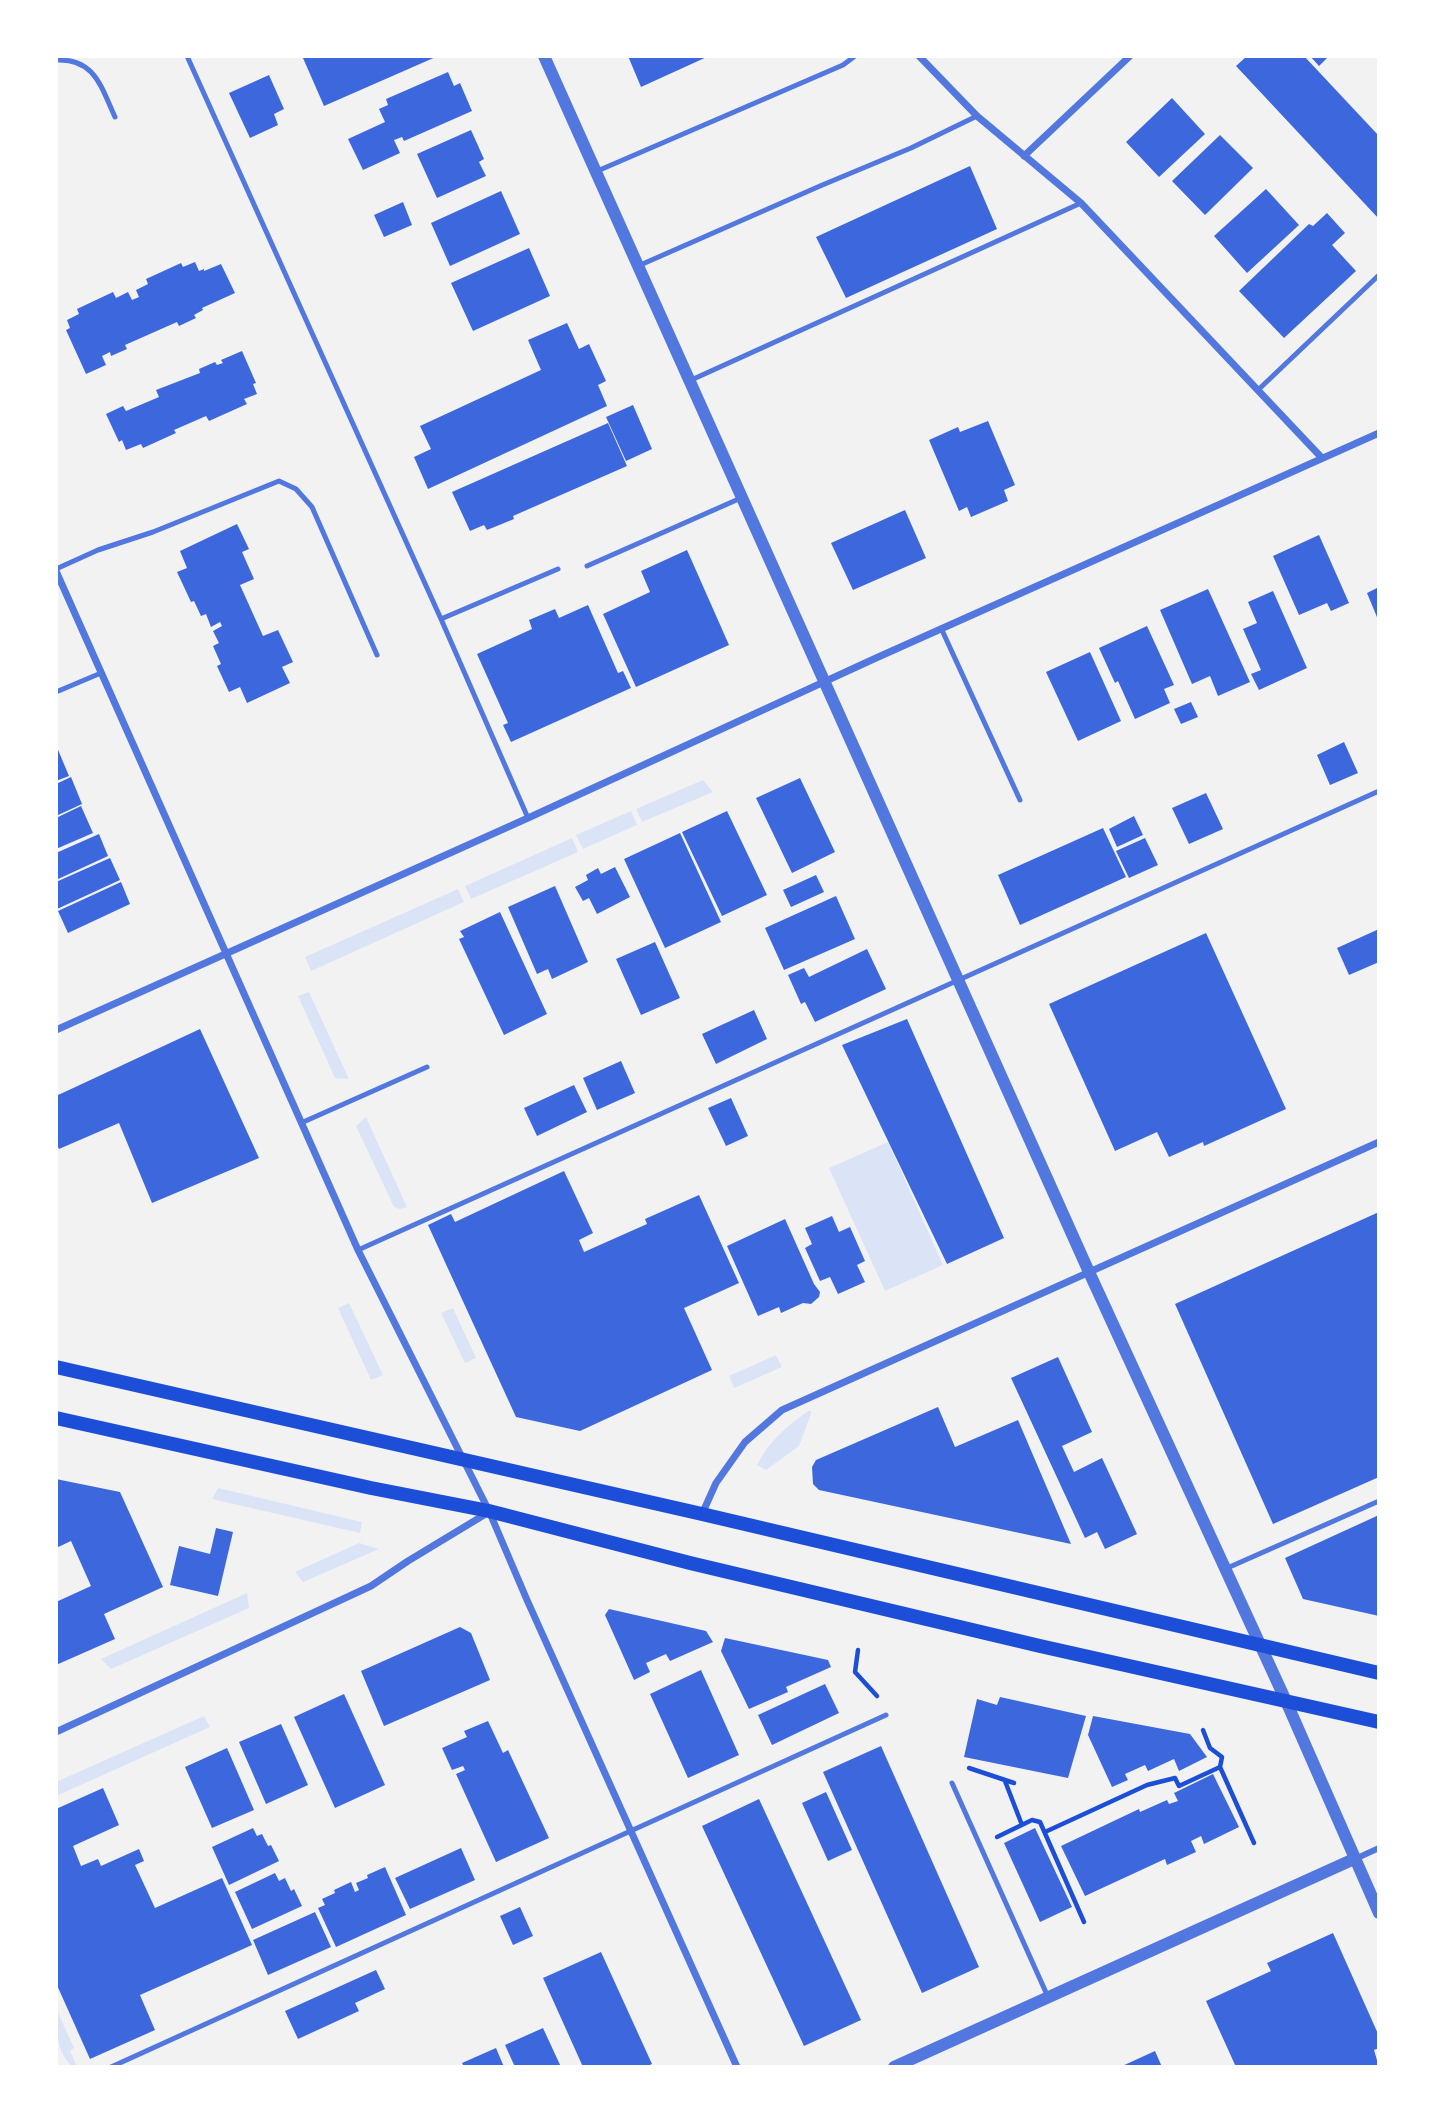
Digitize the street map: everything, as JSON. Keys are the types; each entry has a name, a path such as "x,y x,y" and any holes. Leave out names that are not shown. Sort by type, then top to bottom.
{"main road":[{"path":"56,1367 702,1514 1379,1673"},
{"path":"56,1418 371,1488 489,1511 704,1566 1052,1649 1379,1723"}],"street":[{"path":"544,56 1089,1272 1286,1701 1379,1913"},
{"path":"919,56 977,116 1081,202 1321,457"},
{"path":"1024,156 1130,56"},
{"path":"56,1030 1379,433"},
{"path":"56,570 358,1250 489,1511 737,2067"},
{"path":"702,1514 716,1483 745,1443 782,1410 1379,1142"},
{"path":"56,1732 371,1586 489,1511"},
{"path":"894,2067 1379,1848"}],"lane":[{"path":"187,56 528,818"},
{"path":"596,172 843,65 855,56"},
{"path":"56,60 69,60 86,66 99,82 115,117"},
{"path":"638,266 911,148 977,116"},
{"path":"689,381 1081,202"},
{"path":"1258,390 1379,275"},
{"path":"56,570 98,550 153,532 279,481 296,489 312,507 377,655"},
{"path":"587,566 741,497"},
{"path":"441,619 558,569"},
{"path":"942,628 1020,800"},
{"path":"56,692 101,673"},
{"path":"358,1250 1379,791"},
{"path":"302,1123 427,1067"},
{"path":"1225,1569 1379,1501"},
{"path":"111,2067 886,1715"},
{"path":"952,1783 1048,1997"}],"path":[{"path":"858,1650 855,1672 875,1693 886,1715"},
{"path":"1203,1730 1210,1748 1222,1757 1220,1767 1254,1843"},
{"path":"1045,1832 1147,1785 1175,1778 1179,1786 1220,1767"},
{"path":"1005,1781 1022,1825"},
{"path":"979,1845 1032,1820 1040,1822 1084,1922"}],"shaded area":[{"path":"703,780 713,792 642,822 636,809"},
{"path":"631,811 637,825 583,849 576,835"},
{"path":"572,838 578,852 471,899 465,886"},
{"path":"458,889 464,902 311,971 305,957"},
{"path":"309,992 349,1079 335,1078 298,996"},
{"path":"366,1117 407,1207 394,1207 356,1126"},
{"path":"888,1142 943,1265 885,1291 829,1168"},
{"path":"349,1303 383,1375 371,1380 338,1308"},
{"path":"453,1308 476,1358 465,1363 441,1313"},
{"path":"776,1355 782,1367 734,1388 729,1376"},
{"path":"811,1411 811,1414 799,1446 766,1470 757,1465 779,1435"},
{"path":"218,1488 362,1522 360,1533 212,1499"},
{"path":"359,1543 379,1549 303,1582 295,1572"},
{"path":"247,1593 249,1608 111,1669 101,1659"},
{"path":"204,1716 210,1727 56,1796 56,1782"},
{"path":"56,2008 74,2048 70,2051 77,2066 73,2067 67,2061 60,2047"}],"building":[{"path":"438,56 324,106 303,58"},
{"path":"628,56 709,56 641,87"},
{"path":"1247,56 1304,56 1379,136 1379,219 1236,66"},
{"path":"1310,56 1329,56 1319,66"},
{"path":"448,72 454,86 460,83 472,111 404,141 402,137 394,140 400,153 363,170 348,139 385,122 379,109 388,105 386,99"},
{"path":"269,75 284,109 274,114 278,125 250,138 229,93"},
{"path":"1172,98 1205,134 1159,177 1126,142"},
{"path":"471,130 484,159 479,162 486,176 437,198 417,154"},
{"path":"1220,135 1253,168 1205,215 1172,181"},
{"path":"970,166 997,229 846,298 816,237"},
{"path":"1266,189 1299,225 1247,273 1214,236"},
{"path":"501,191 520,234 450,266 431,223"},
{"path":"403,202 412,225 384,237 374,215"},
{"path":"1327,213 1345,233 1332,245 1356,271 1284,338 1239,291 1309,224 1313,226"},
{"path":"529,248 550,296 473,331 451,283"},
{"path":"195,262 199,271 221,264 235,293 202,308 203,310 194,315 196,318 179,326 177,322 125,345 127,349 111,356 110,352 102,356 106,365 86,374 66,330 70,328 67,320 79,314 77,309 113,292 116,298 128,292 132,300 139,297 136,290 148,284 146,279 181,263 183,267"},
{"path":"567,323 579,349 589,344 606,381 598,385 607,406 428,489 414,457 431,449 420,426 541,370 528,340"},
{"path":"242,351 256,383 253,384 257,394 244,399 247,404 209,421 206,416 143,448 141,444 126,450 122,440 119,442 106,414 123,406 126,411 159,397 156,390 200,373 199,369 215,362 217,365 223,363 221,360"},
{"path":"633,405 652,449 626,461 606,417"},
{"path":"988,421 1015,485 1004,490 1008,501 971,517 967,507 959,511 929,440 958,427 960,432"},
{"path":"608,423 627,466 513,516 514,519 487,530 484,525 470,531 452,492"},
{"path":"905,510 926,558 853,590 831,543"},
{"path":"237,524 249,549 242,552 254,579 240,585 263,636 278,630 293,662 282,667 290,683 247,703 240,687 229,692 217,666 221,664 213,646 219,643 213,631 222,626 220,622 211,627 206,614 201,616 177,572 187,568 180,551"},
{"path":"1319,535 1349,603 1331,611 1327,603 1299,615 1273,556"},
{"path":"687,550 729,645 636,687 603,614 650,592 641,571"},
{"path":"1379,587 1379,622 1367,593"},
{"path":"1208,589 1250,682 1218,696 1210,676 1192,684 1160,610"},
{"path":"1273,591 1307,668 1259,690 1251,674 1261,670 1243,629 1257,623 1248,602"},
{"path":"588,605 618,673 623,671 631,688 511,742 503,725 508,723 477,654 532,629 529,620 555,609 559,618"},
{"path":"1147,626 1174,685 1164,689 1170,703 1135,719 1099,648"},
{"path":"1090,652 1121,721 1078,741 1046,672"},
{"path":"1191,702 1198,717 1181,724 1174,709"},
{"path":"1344,742 1358,773 1330,785 1317,755"},
{"path":"56,745 69,776 56,781"},
{"path":"71,777 82,804 56,816 56,784"},
{"path":"800,778 835,852 792,873 756,798"},
{"path":"1206,793 1223,829 1189,844 1172,808"},
{"path":"81,806 93,833 56,849 56,818"},
{"path":"727,811 767,895 722,916 682,832"},
{"path":"1134,816 1143,835 1117,847 1109,829"},
{"path":"1103,828 1126,877 1020,925 998,875"},
{"path":"680,833 721,922 665,948 624,859"},
{"path":"99,834 108,856 56,880 56,853"},
{"path":"1145,838 1158,865 1129,878 1116,851"},
{"path":"110,858 120,880 57,909 56,882"},
{"path":"615,867 630,897 597,914 589,898 583,901 575,887 588,880 586,875 598,868 601,874"},
{"path":"816,875 824,892 791,907 783,890"},
{"path":"121,882 130,904 68,933 58,911"},
{"path":"555,886 588,962 552,979 548,969 537,974 508,907"},
{"path":"836,896 855,939 784,970 765,928"},
{"path":"500,912 547,1014 504,1035 459,939 464,937 460,931"},
{"path":"1379,929 1379,962 1349,975 1337,948"},
{"path":"1206,933 1286,1109 1204,1146 1203,1142 1169,1157 1157,1132 1115,1151 1049,1004"},
{"path":"655,942 680,998 641,1015 616,959"},
{"path":"867,949 886,989 815,1022 805,1002 801,1004 788,975 804,968 809,977"},
{"path":"754,1010 767,1039 716,1064 702,1034"},
{"path":"907,1019 1004,1238 947,1264 842,1045"},
{"path":"200,1029 259,1158 152,1203 119,1123 59,1149 56,1143 56,1096"},
{"path":"621,1061 635,1093 597,1110 583,1078"},
{"path":"574,1085 587,1112 537,1136 524,1108"},
{"path":"731,1098 748,1136 726,1146 708,1108"},
{"path":"564,1171 593,1233 579,1240 584,1252 647,1224 645,1219 699,1195 739,1283 684,1308 712,1370 580,1431 516,1417 428,1225 451,1214 455,1222"},
{"path":"1379,1212 1379,1477 1273,1524 1175,1304"},
{"path":"832,1216 839,1232 850,1227 865,1261 857,1265 865,1282 838,1294 830,1277 820,1281 805,1248 812,1244 805,1228"},
{"path":"785,1219 820,1292 819,1297 811,1304 803,1303 781,1313 779,1307 758,1316 727,1246"},
{"path":"1058,1357 1092,1432 1062,1446 1074,1472 1102,1458 1137,1534 1105,1549 1097,1532 1085,1538 1011,1378"},
{"path":"938,1407 955,1447 1018,1420 1071,1544 819,1490 813,1484 812,1467 816,1460"},
{"path":"56,1479 120,1492 163,1587 104,1614 115,1639 56,1665 56,1602 91,1586 71,1541 56,1548"},
{"path":"1379,1515 1379,1616 1303,1599 1285,1558"},
{"path":"216,1528 233,1532 218,1596 170,1585 179,1546 210,1554"},
{"path":"609,1609 706,1631 713,1642 670,1661 666,1654 646,1663 650,1672 634,1680 605,1615"},
{"path":"460,1627 471,1633 490,1680 384,1726 361,1671"},
{"path":"725,1638 828,1660 831,1667 786,1687 788,1692 749,1709 721,1651"},
{"path":"701,1670 739,1755 688,1778 650,1694"},
{"path":"825,1684 839,1713 772,1745 758,1715"},
{"path":"344,1694 385,1785 335,1808 294,1717"},
{"path":"1000,1697 1086,1716 1068,1778 964,1757 977,1699 997,1705"},
{"path":"1093,1716 1190,1734 1207,1757 1179,1771 1174,1759 1148,1771 1145,1765 1125,1774 1128,1780 1112,1787 1088,1735"},
{"path":"488,1721 503,1753 508,1750 549,1838 496,1862 456,1774 465,1770 463,1766 452,1770 442,1748 467,1737 464,1731"},
{"path":"281,1724 308,1785 266,1804 239,1742"},
{"path":"881,1746 979,1967 922,1993 823,1772"},
{"path":"227,1748 254,1810 212,1828 185,1767"},
{"path":"1213,1774 1239,1827 1204,1844 1201,1836 1191,1841 1196,1852 1167,1865 1165,1859 1085,1896 1061,1846 1139,1809 1140,1812 1167,1800 1169,1804 1178,1801 1174,1793"},
{"path":"103,1788 119,1825 73,1846 81,1866 98,1859 101,1866 139,1849 144,1861 135,1865 155,1908 222,1878 252,1945 140,1995 155,2030 90,2059 56,1983 56,1809"},
{"path":"826,1792 852,1850 828,1861 802,1803"},
{"path":"759,1799 861,2020 804,2046 702,1826"},
{"path":"253,1828 257,1836 262,1834 268,1846 271,1845 279,1861 229,1885 212,1847"},
{"path":"1035,1828 1072,1907 1040,1922 1004,1843"},
{"path":"461,1848 475,1880 410,1909 395,1878"},
{"path":"385,1867 406,1915 336,1947 318,1908 325,1905 322,1899 351,1882 355,1892 359,1890 356,1883"},
{"path":"275,1873 279,1881 285,1878 291,1891 294,1889 302,1906 252,1929 235,1892"},
{"path":"520,1907 533,1936 513,1945 500,1916"},
{"path":"315,1912 331,1947 268,1975 253,1940"},
{"path":"1333,1933 1379,2036 1379,2048 1374,2050 1379,2067 1236,2067 1206,2001 1271,1971 1267,1963"},
{"path":"601,1952 652,2064 645,2067 583,2067 543,1978"},
{"path":"376,1970 385,1989 355,2003 359,2011 298,2039 285,2011"},
{"path":"543,2028 561,2067 515,2067 505,2045"},
{"path":"496,2048 504,2067 464,2067 462,2063"},
{"path":"1155,2051 1162,2067 1120,2067"}]}
